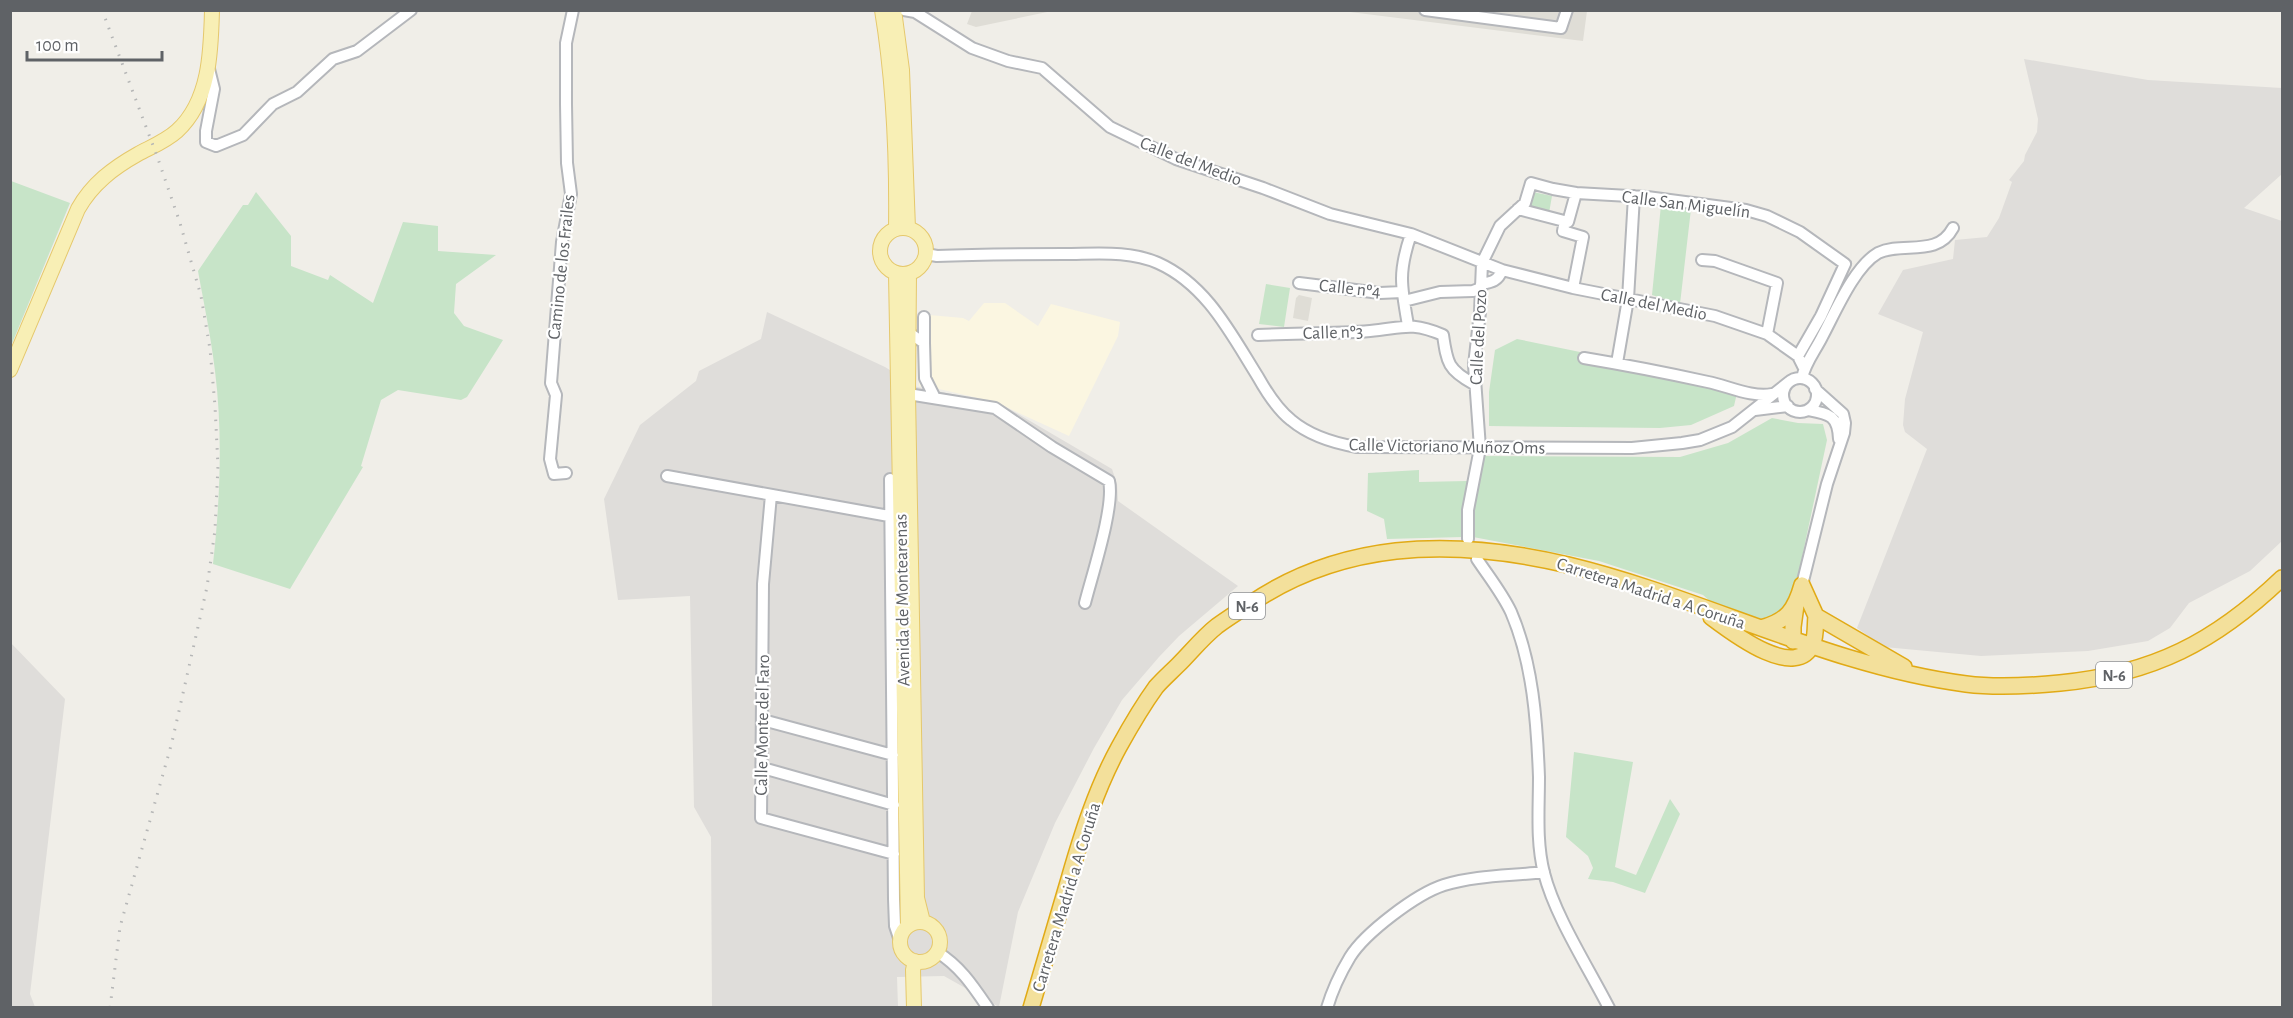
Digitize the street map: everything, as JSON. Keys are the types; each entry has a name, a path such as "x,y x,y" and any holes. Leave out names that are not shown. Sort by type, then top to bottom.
{"highway":[{"name":"Carretera Madrid a A Coruña","path":"1031,1008 1088,816 1118,749 1157,687 1215,628 1274,587 1321,567 1373,554 1420,549 1463,549 1542,558 1620,579 1794,641 1919,676 1968,684 2025,687 2092,680 2127,673 2161,661 2214,634 2283,578"},
{"path":"1794,641 1796,605 1802,585"},
{"path":"1696,606 1720,624 1779,657 1796,659 1805,655 1812,646 1816,616 1802,585"},
{"path":"1761,628 1782,619 1796,605"},
{"path":"1816,616 1919,676"}],"main road":[{"path":"10,370 78,209 88,192 105,176 163,140 184,124 198,102 205,85 208,66 212,10"},
{"path":"894,10 903,70 902,229"},
{"path":"883,11 891,70 902,229"},
{"path":"902,229 922,237 927,254 919,269 902,274 885,267 880,254 882,241 891,231 902,229"},
{"name":"Avenida de Montearenas","path":"902,274 913,395 916,898 923,922"},
{"name":"Avenida de Montearenas","path":"902,274 908,926"},
{"path":"923,922 932,925 937,930 940,940 938,952 930,959 915,961 904,954 900,941 902,933 908,926 923,922"},
{"path":"914,1008 913,970 915,961"}],"street":[{"path":"208,66 214,89 206,142 216,146 243,135 273,104 297,92 333,59 357,51 411,10"},
{"name":"Camino de los Frailes","path":"566,473 554,474 550,459 556,395 550,383 562,242 571,194 567,163 566,43 573,10"},
{"name":"Calle del Medio","path":"904,10 915,12 972,48 1008,61 1042,68 1110,127 1176,159 1263,188 1330,214 1411,234 1502,270 1573,288 1715,316 1767,334 1798,356"},
{"path":"1425,10 1561,28 1567,10"},
{"name":"Calle San Miguelín","path":"1518,209 1526,202 1531,183 1576,193 1634,196 1746,210 1767,216 1800,232 1845,264 1821,316 1798,356"},
{"path":"1482,263 1500,226 1518,209 1568,222 1576,193"},
{"path":"1617,363 1628,299 1634,196"},
{"path":"1565,221 1563,231 1583,237 1573,288"},
{"path":"1760,409 1772,394 1803,373 1843,296 1869,260 1888,250 1934,245 1953,228"},
{"path":"1411,234 1402,261 1403,297 1408,325 1427,328 1443,335 1448,363 1474,384"},
{"name":"Calle Victoriano Muñoz Oms","path":"927,254 937,256 1122,254 1156,262 1173,270 1196,287 1217,311 1272,401 1291,420 1312,434 1332,442 1357,447 1659,446 1700,440 1732,427 1760,409"},
{"path":"1702,260 1715,261 1777,283 1767,334"},
{"name":"Calle del Pozo","path":"1468,539 1468,510 1480,448 1474,364 1482,263"},
{"path":"1481,286 1499,278 1502,270"},
{"name":"Calle nº4","path":"1299,283 1403,297 1440,292 1473,291 1481,286"},
{"path":"913,395 921,392 925,378 924,317"},
{"name":"Calle nº3","path":"1258,335 1371,331 1408,325"},
{"path":"909,332 924,343"},
{"path":"1798,356 1803,373 1815,389 1843,414 1844,434 1839,445 1802,585"},
{"path":"1584,358 1707,382 1748,393 1764,396 1772,394"},
{"path":"925,378 935,398"},
{"path":"1788,406 1783,396 1789,382"},
{"path":"1808,410 1815,403 1815,389"},
{"path":"1748,393 1755,397 1760,409"},
{"path":"913,395 995,408 1109,481 1110,506 1085,603"},
{"path":"1760,409 1788,406 1799,412 1808,410 1829,415 1836,421 1839,445"},
{"path":"667,476 889,516"},
{"path":"890,479 895,926 900,941"},
{"name":"Calle Monte del Faro","path":"771,495 763,584 761,818 894,854"},
{"path":"1476,559 1492,579 1510,611 1525,656 1536,726 1539,835 1544,872 1562,916 1609,1008"},
{"path":"763,720 893,756"},
{"path":"763,768 894,805"},
{"path":"1327,1008 1351,956 1374,930 1404,906 1442,885 1487,877 1544,872"},
{"path":"938,952 965,974 988,1008"}],"shaded area":[{"path":"972,10 1052,11 976,27 967,24"},
{"path":"1342,11 1587,11 1583,41"},
{"path":"2024,59 2148,80 2282,88 2282,174 2244,208 2282,221 2282,541 2250,571 2189,603 2170,628 2148,641 2088,651 1981,656 1884,647 1857,628 1927,449 1905,432 1903,425 1905,399 1923,332 1878,314 1903,270 1953,259 1955,240 1987,237 1999,218 2012,182 2009,180 2024,161 2037,132 2038,119"},
{"path":"1299,295 1312,298 1308,321 1293,318 1296,298"},
{"path":"984,303 1005,303 1038,326 1051,304 1120,322 1118,336 1069,436 995,402 919,386 918,314 963,318 969,321"},
{"path":"767,312 885,367 917,387 1001,404 1112,469 1117,484 1118,501 1238,586 1179,636 1159,657 1122,700 1094,748 1055,823 1018,912 999,1007 944,976 897,977 898,1007 712,1007 711,837 694,807 690,596 618,600 604,499 640,425 696,381 699,371 761,339"},
{"path":"10,642 65,699 30,994 35,1007 11,1007"}],"green space":[{"path":"10,181 70,203 11,346"},
{"path":"256,192 291,236 291,266 328,280 330,275 373,303 403,222 438,226 438,251 496,255 456,284 454,313 464,326 503,340 467,397 461,400 398,390 381,400 361,466 363,467 290,589 213,564 219,492 219,419 213,358 198,271 243,205 248,205"},
{"path":"1533,192 1552,196 1549,213 1530,209"},
{"path":"1661,205 1691,209 1680,304 1652,295"},
{"path":"1266,284 1290,288 1284,327 1259,324"},
{"path":"1517,339 1580,352 1580,362 1737,393 1734,406 1691,425 1660,428 1489,426 1489,392 1495,350"},
{"path":"1772,418 1798,423 1823,424 1827,440 1794,595 1771,621 1718,608 1703,595 1599,561 1473,537 1471,502 1480,456 1680,457 1728,443"},
{"path":"1419,470 1419,482 1467,481 1463,537 1387,539 1384,519 1367,511 1368,473"},
{"path":"1574,752 1633,762 1615,867 1636,875 1670,799 1680,814 1645,893 1613,882 1588,879 1593,868 1588,856 1566,837"}],"railway":[{"path":"102,10 157,156 180,223 201,296 210,349 218,466 215,530 207,587 172,742 120,927 110,1008"}]}
